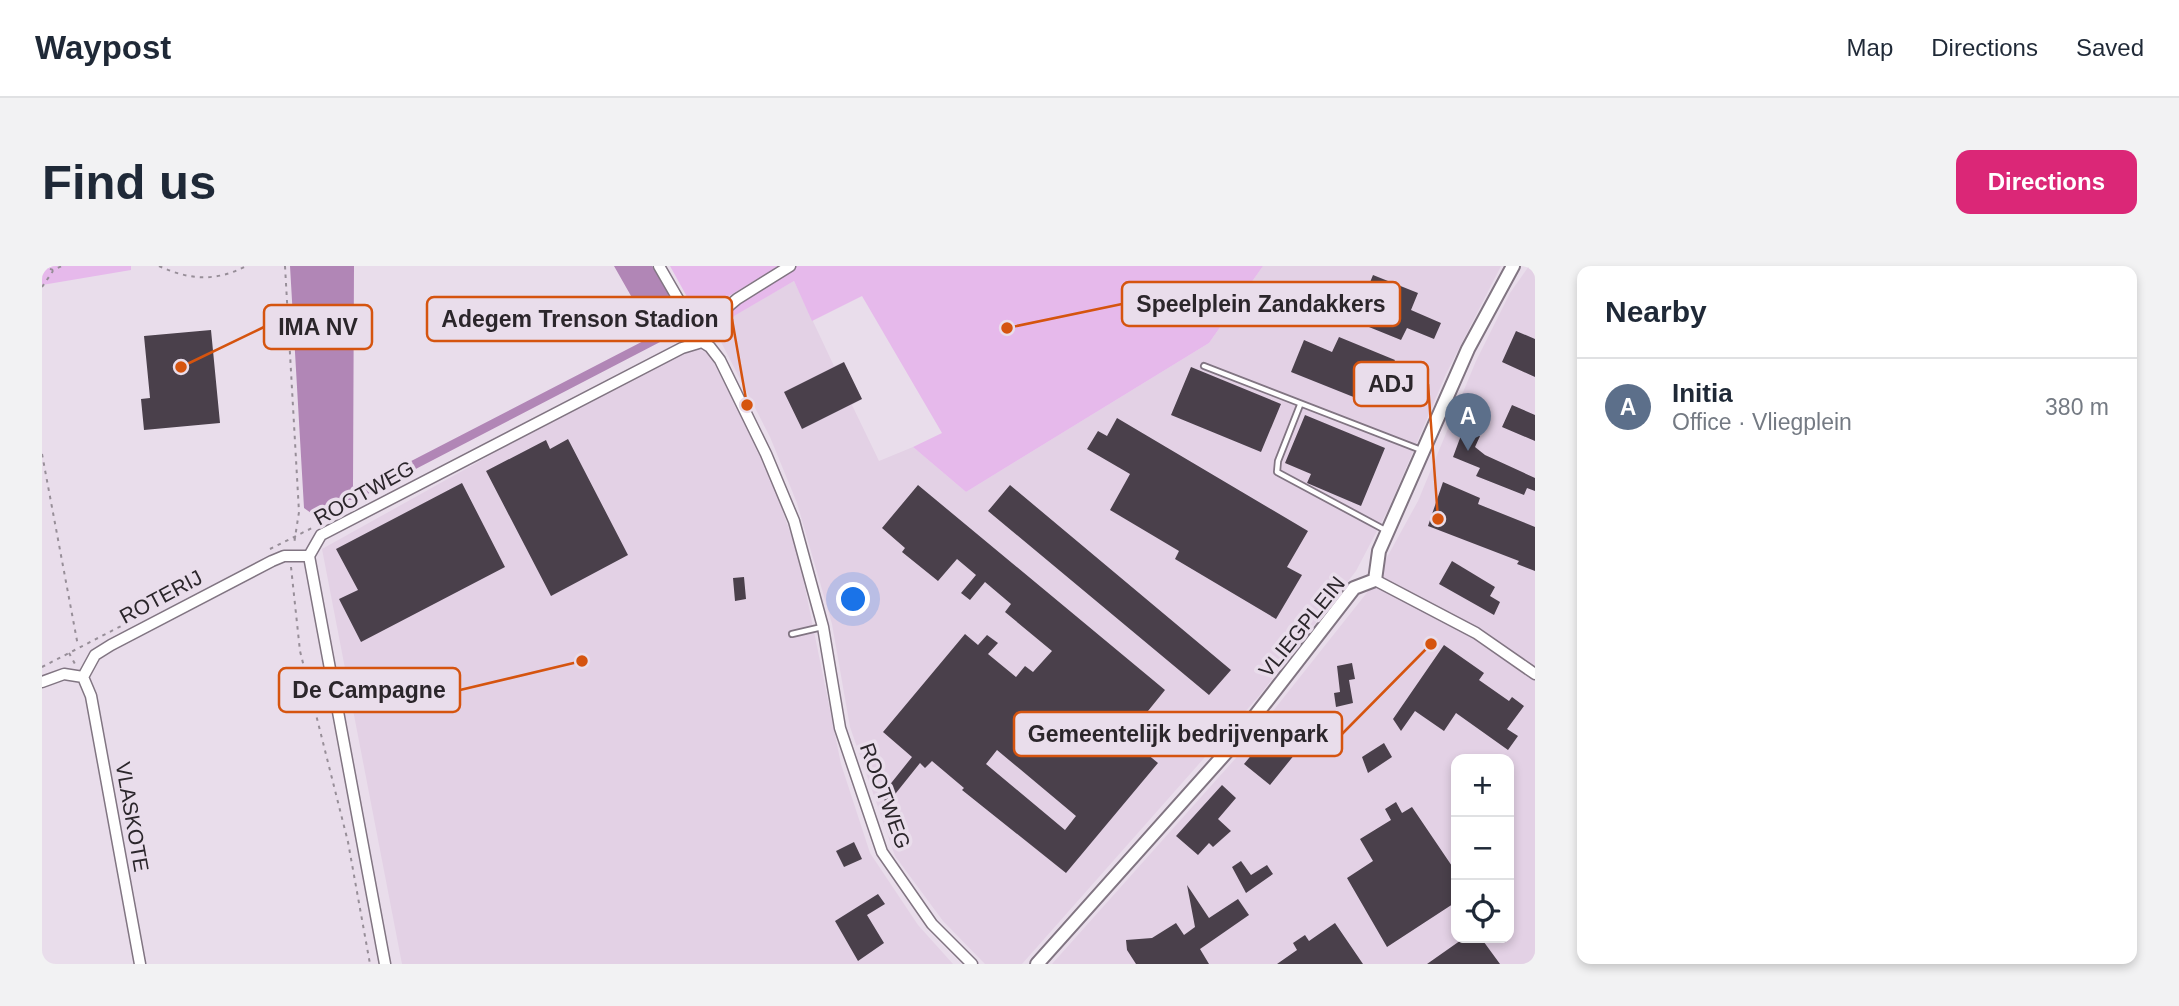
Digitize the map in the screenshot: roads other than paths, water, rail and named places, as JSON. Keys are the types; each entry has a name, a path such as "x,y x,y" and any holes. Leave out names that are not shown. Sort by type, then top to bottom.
{"street":[{"path":"659,266 685,312 705,320 718,315 737,299 790,266"},
{"name":"VLIEGPLEIN","path":"1037,964 1231,747 1354,588 1375,580 1377,558 1388,531 1468,349 1513,266"},
{"name":"ROOTWEG","path":"385,964 309,556 321,535 682,348 702,342 710,347 720,360 766,454 793,521 823,627 840,728 882,852 932,924 972,964"},
{"name":"ROTERIJ","path":"83,677 95,655 111,645 272,561 284,556 309,556"},
{"path":"1375,580 1476,633 1535,674"},
{"path":"42,682 64,674 83,677"},
{"name":"VLASKOTE","path":"83,677 90,696 140,964"}],"lane":[{"path":"1204,366 1300,405 1337,415 1425,452"},
{"path":"1300,405 1278,461 1277,472 1388,531"},
{"path":"792,634 823,627"}],"place":[{"name":"Speelplein Zandakkers","path":"1007,328"},
{"name":"IMA NV","path":"181,367"},
{"name":"Adegem Trenson Stadion","path":"747,405"},
{"name":"Initia","path":"1468,451"},
{"name":"ADJ","path":"1438,519"},
{"name":"Gemeentelijk bedrijvenpark","path":"1431,644"},
{"name":"De Campagne","path":"582,661"}]}
